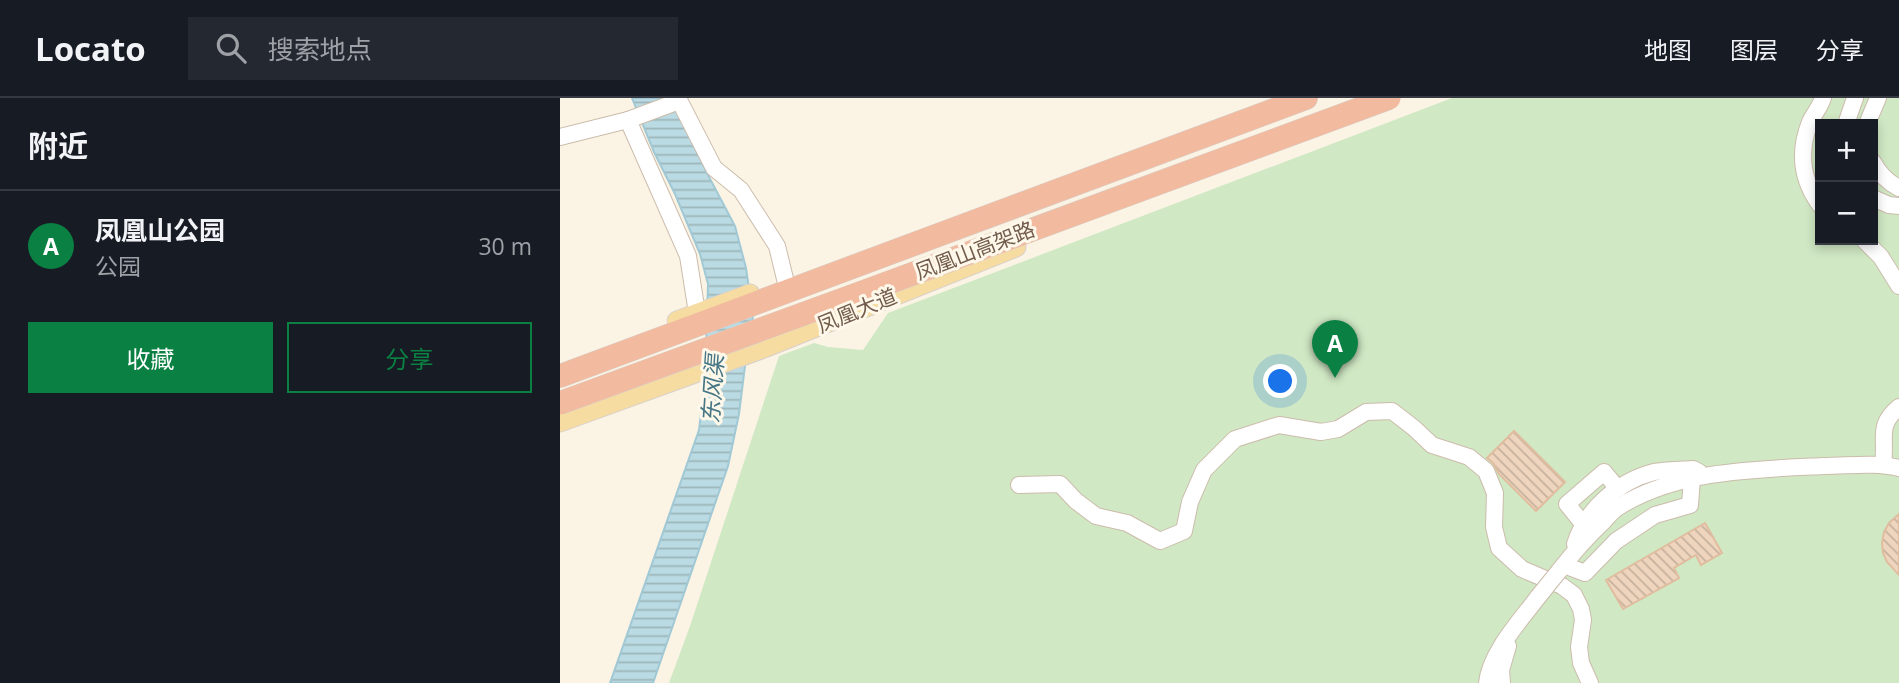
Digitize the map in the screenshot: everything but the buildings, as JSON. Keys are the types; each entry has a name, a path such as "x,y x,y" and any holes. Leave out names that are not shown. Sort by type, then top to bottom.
{"highway":[{"name":"凤凰山高架路","path":"560,376 1306,98"},
{"name":"凤凰山高架路","path":"564,417 882,286 1387,98"}],"main road":[{"path":"560,366 701,311 1280,98"},
{"name":"凤凰大道","path":"564,417 757,351 868,308 1387,98"}],"street":[{"path":"1815,198 1805,178 1802,152 1811,122 1823,98"},
{"path":"1848,119 1854,98"},
{"path":"1869,119 1878,98"},
{"path":"560,137 628,120 679,100 714,168 741,190 777,246 777,285"},
{"path":"628,120 688,256 701,311"},
{"path":"1878,169 1892,185 1899,188"},
{"path":"1878,200 1899,206"},
{"path":"1869,245 1881,257 1899,286"},
{"path":"1487,683 1488,669 1513,630 1565,563 1615,509 1651,491 1700,477 1759,470 1891,466 1885,424 1888,416 1899,407"},
{"path":"1019,485 1060,484 1096,516 1127,523 1160,541 1184,531 1190,502 1204,470 1235,439 1279,425 1321,432 1339,429 1366,412 1392,411 1432,445 1469,457 1486,471 1494,493 1494,527 1499,548 1522,569 1562,586 1574,595 1581,608 1583,620 1579,647 1581,663 1590,683"},
{"path":"1565,563 1594,509 1622,486 1654,472 1693,469 1700,477"},
{"path":"1584,525 1567,504 1604,472 1618,489"},
{"path":"1565,563 1585,573 1616,541 1655,515 1690,505 1700,477"},
{"path":"1502,683 1501,670 1513,630"}],"green space":[{"path":"1452,98 1899,98 1899,683 669,683 779,356 814,343 863,350 888,313"}],"water":[{"name":"东风渠","path":"632,98 671,98 735,226 746,268 753,316 739,414 728,466 653,683 610,683 699,430 705,380 708,284 700,254"}],"place":[{"name":"凤凰山公园","path":"1335,378"}]}
